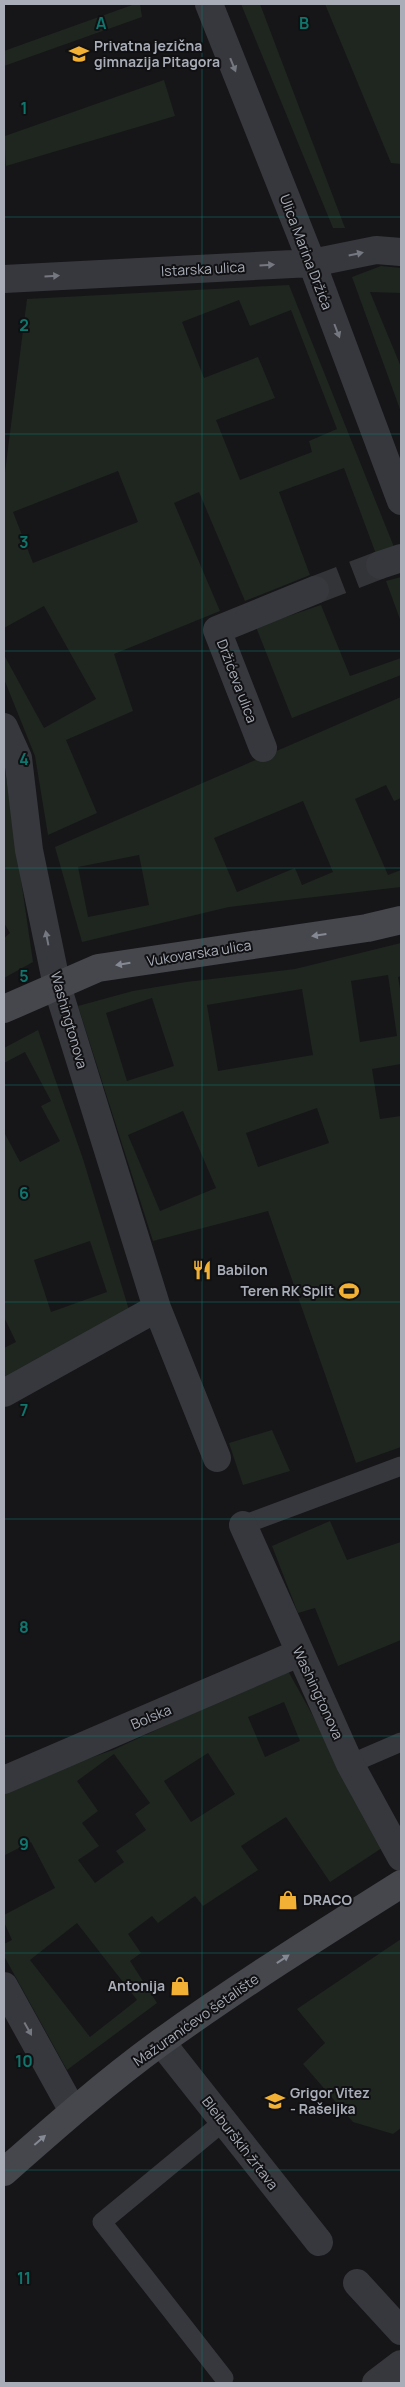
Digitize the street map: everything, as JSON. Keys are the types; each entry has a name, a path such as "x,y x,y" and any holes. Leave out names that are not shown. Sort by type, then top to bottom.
{"street":[{"name":"Ulica Marina Držića","path":"208,4 312,264 401,501"},
{"name":"Istarska ulica","path":"4,279 312,264 376,250 401,252"},
{"name":"Držićeva ulica","path":"263,748 217,630 315,590"},
{"name":"Washingtonova","path":"4,726 18,758 30,850 57,986 157,1308 217,1458"},
{"name":"Vukovarska ulica","path":"4,1009 98,968 367,928 401,920"},
{"path":"4,1393 157,1308"},
{"name":"Washingtonova","path":"242,1524 350,1764 401,1857"},
{"name":"Bolska","path":"4,1780 299,1654"},
{"name":"Mažuranićevo šetalište","path":"4,2172 74,2111 161,2042 313,1938 401,1884"},
{"path":"4,1986 74,2111"},
{"name":"Bleiburških žrtava","path":"161,2042 320,2242"},
{"path":"357,2283 401,2331"},
{"path":"376,2383 401,2364"}],"lane":[{"path":"242,1524 401,1466"},
{"path":"350,1764 401,1742"},
{"path":"223,2122 102,2222 224,2378"}],"shaded area":[{"path":"135,4 140,4 142,17 4,66 4,51"},
{"path":"241,4 260,4 345,228 333,228"},
{"path":"325,4 401,4 401,164 391,163"},
{"path":"164,80 175,116 6,166 4,134 5,136"},
{"path":"381,266 401,268 401,293 370,292 401,367 401,412 352,277"},
{"path":"289,285 394,547 376,554 344,468 279,492 310,575 245,601 199,492 174,503 220,611 114,654 133,711 66,740 97,813 48,835 35,756 4,679 4,655 44,728 96,699 44,606 4,628 4,480 27,299","holes":["239,300 250,326 291,310 337,429 309,441 312,452 240,480 216,420 275,398 258,357 204,378 182,322","118,471 138,522 33,563 13,512"]},
{"path":"401,577 401,622 386,581"},
{"path":"321,605 350,676 401,658 401,675 292,718 256,627"},
{"path":"401,697 401,798 394,801 386,785 355,799 388,875 401,870 401,887 229,907 82,942 55,847","holes":["303,801 333,872 302,885 295,868 237,892 214,838","139,855 149,905 88,917 78,867"]},
{"path":"4,763 33,962 4,978 4,938 10,933 4,923"},
{"path":"401,943 401,976 398,977 401,994 401,1064 372,1069 380,1119 401,1116 401,1447 356,1463 268,1211 153,1241 78,1006 133,991 186,982 295,969","holes":["388,975 397,1036 360,1042 351,981","302,989 313,1055 218,1071 207,1005","152,998 174,1066 127,1081 106,1013","317,1108 329,1143 258,1167 246,1133","183,1111 216,1188 160,1211 128,1135"]},
{"path":"38,1030 83,1159 129,1310 4,1383 4,1348 16,1342 4,1317 4,1132 20,1162 60,1141 41,1106 51,1101 25,1052 4,1063 4,1048","holes":["90,1241 107,1292 51,1312 34,1260"]},
{"path":"272,1430 290,1471 243,1485 229,1443"},
{"path":"330,1521 347,1560 401,1542 401,1640 338,1666 315,1608 298,1613 272,1546"},
{"path":"287,1669 385,1846 330,1882 286,1817 241,1846 258,1870 203,1906 195,1896 158,1923 152,1916 128,1934 141,1953 130,1961 157,2003 67,2070 4,1956 4,1944 12,1940 4,1922 4,1915 55,1888 31,1842 5,1855 4,1792 30,1779 113,1750","holes":["284,1702 300,1741 265,1757 248,1717","208,1753 235,1794 191,1822 164,1781","114,1754 150,1803 135,1814 146,1830 116,1851 124,1862 95,1883 78,1860 99,1846 82,1823 98,1811 77,1781","77,1923 137,2000 90,2037 30,1960"]},
{"path":"401,1939 401,2128 393,2134 353,2122 303,2064 325,2043 297,2009"}],"tunnel":[{"path":"315,590 380,565"}],"place":[{"name":"Privatna jezična gimnazija Pitagora","path":"79,54"},
{"name":"Babilon","path":"202,1270"},
{"name":"Teren RK Split","path":"349,1291"},
{"name":"DRACO","path":"288,1900"},
{"name":"Antonija","path":"180,1986"},
{"name":"Grigor Vitez - Rašeljka","path":"275,2101"}]}
